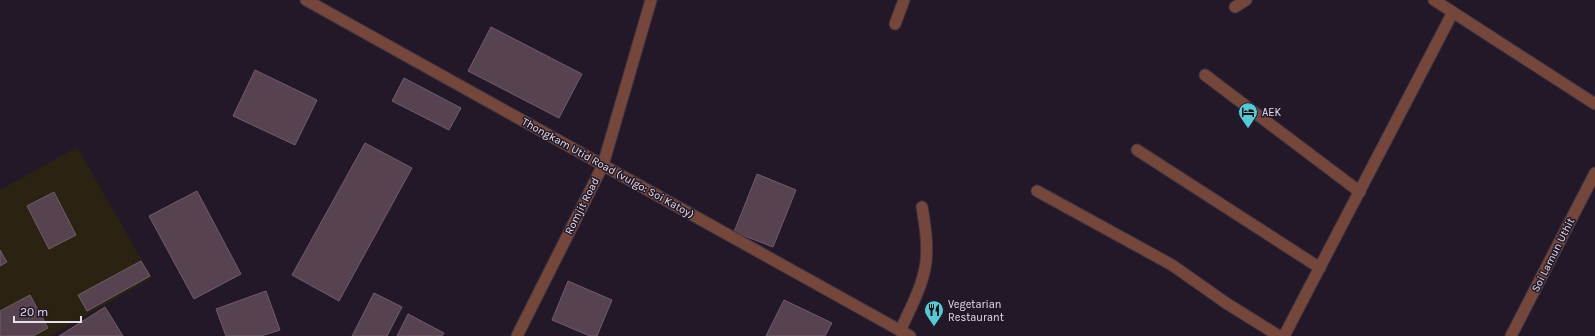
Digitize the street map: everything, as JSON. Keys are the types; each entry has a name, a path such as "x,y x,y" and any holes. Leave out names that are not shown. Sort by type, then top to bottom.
{"street":[{"name":"Thongkam Utid Road (vulgo: Soi Katoy)","path":"306,0 905,333"},
{"name":"Romjit Road","path":"517,336 603,165 651,0"},
{"path":"895,24 904,0"},
{"path":"1235,7 1246,0"},
{"path":"1434,0 1595,104"},
{"path":"1284,336 1453,12"},
{"path":"1205,75 1360,192"},
{"path":"1137,150 1320,268"},
{"name":"Soi Lamun Uthit","path":"1511,336 1595,174"},
{"path":"1037,191 1172,265 1226,303 1279,336"},
{"path":"905,333 926,262 926,230 922,207"}],"shaded area":[{"path":"77,147 152,278 50,336 0,336 0,190"}],"building":[{"path":"491,27 582,74 559,118 468,71"},
{"path":"255,70 317,100 295,145 233,116"},
{"path":"404,78 461,108 449,130 392,101"},
{"path":"365,143 412,168 339,301 292,275"},
{"path":"757,174 796,190 773,247 734,232"},
{"path":"197,191 241,274 194,299 149,216"},
{"path":"54,192 76,235 49,249 27,206"},
{"path":"0,250 7,262 0,266"},
{"path":"141,261 150,276 87,311 78,295"},
{"path":"568,281 612,300 597,336 590,336 552,320"},
{"path":"266,291 280,330 261,336 226,336 216,309"},
{"path":"374,293 402,307 387,336 352,336"},
{"path":"30,295 48,328 33,336 0,336 0,311"},
{"path":"784,300 832,323 825,336 766,336"},
{"path":"105,307 123,336 59,336"},
{"path":"408,314 444,333 442,336 397,336"}],"place":[{"name":"AEK","path":"1248,129"},
{"name":"Vegetarian Restaurant","path":"934,327"}]}
